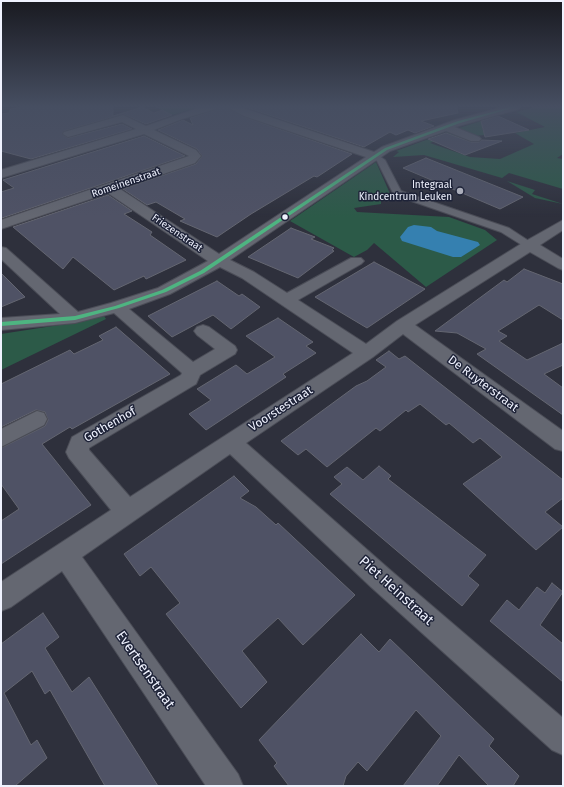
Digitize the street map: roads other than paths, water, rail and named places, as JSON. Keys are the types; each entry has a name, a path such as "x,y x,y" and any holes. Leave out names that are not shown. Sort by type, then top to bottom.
{"street":[{"path":"85,144 89,146"},
{"path":"1,174 97,144"},
{"name":"Romeinenstraat","path":"1,225 191,160 195,156 192,152 174,144"},
{"path":"338,144 375,156 381,160 397,193 505,230 563,265"},
{"path":"1,324 75,318 117,307 164,291 202,272 375,156 386,149 400,144"},
{"name":"Friezenstraat","path":"110,188 219,261 248,275 366,353"},
{"name":"Voorstestraat","path":"1,598 231,442 366,353 403,325 563,224"},
{"path":"1,251 75,318"},
{"path":"286,300 356,261"},
{"path":"117,307 192,371"},
{"name":"De Ruyterstraat","path":"403,325 563,443"},
{"name":"Gothenhof","path":"128,512 77,452 80,443 189,379 192,371 228,350 203,331"},
{"path":"1,439 38,419"},
{"name":"Piet Heinstraat","path":"231,442 380,578 563,739"},
{"name":"Evertsenstraat","path":"65,554 226,786"}],"water":[{"path":"414,225 431,227 437,231 478,242 480,245 461,257 453,257 402,241 400,237 408,227"}],"place":[{"name":"Integraal Kindcentrum Leuken","path":"460,191"}]}
